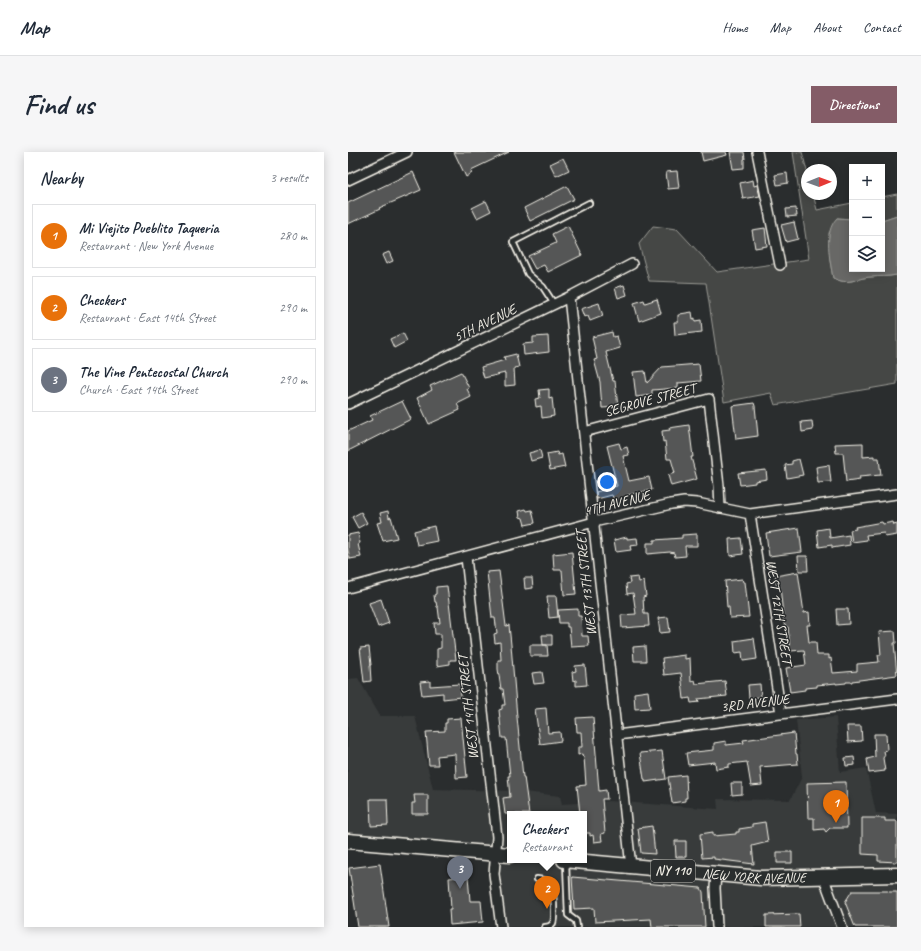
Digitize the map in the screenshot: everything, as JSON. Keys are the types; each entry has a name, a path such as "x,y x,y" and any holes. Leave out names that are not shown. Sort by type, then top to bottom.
{"main road":[{"path":"348,841 507,855"},
{"name":"NEW YORK AVENUE","path":"587,862 760,878 897,875"}],"street":[{"path":"348,180 407,152"},
{"path":"757,152 780,265"},
{"name":"5TH AVENUE","path":"348,404 569,297 632,264"},
{"name":"WEST 13TH STREET","path":"569,297 631,866"},
{"name":"SEGROVE STREET","path":"584,432 709,399 719,486 720,508"},
{"name":"4TH AVENUE","path":"348,588 594,522 670,504 684,502 750,514 897,494"},
{"name":"WEST 12TH STREET","path":"750,514 781,714"},
{"name":"WEST 14TH STREET","path":"466,557 497,837 494,874 501,927"},
{"name":"3RD AVENUE","path":"617,735 897,699"},
{"path":"716,874 715,888 717,927"},
{"path":"823,876 842,927"}],"lane":[{"path":"554,304 543,287 528,274 513,242 589,203"},
{"path":"565,863 568,915 576,921 577,927"},
{"path":"537,879 551,884 553,891 554,919 550,927 545,927"}],"shaded area":[{"path":"793,152 802,152 805,164 801,164 801,200 814,200 817,210 849,204 849,219 837,218 829,233 830,261 833,278 843,281 852,281 865,278 897,275 897,384 775,405 771,393 724,402 706,283 649,281 639,244 653,226 677,229 717,272 809,259"},
{"path":"897,194 897,215 885,219 885,200 885,196"},
{"path":"897,215 897,275 865,278 852,281 843,281 833,278 829,255 829,238 830,231 837,218 849,219 849,272 885,272 885,219"},
{"path":"358,678 380,716 415,716 433,789 516,791 560,796 562,804 609,801 718,809 717,799 790,800 802,777 796,720 836,717 840,772 866,768 876,813 897,814 897,927 504,927 497,874 499,851 348,837 348,679"}],"building":[{"path":"454,152 509,152 471,170 472,173 466,177"},
{"path":"701,152 726,152 727,155 703,161"},
{"path":"730,152 744,152 744,168 733,169"},
{"path":"563,158 569,170 556,176 550,164"},
{"path":"677,171 679,188 668,189 666,172"},
{"path":"413,172 421,190 379,208 380,209 348,224 348,203"},
{"path":"787,173 788,183 777,185 775,175"},
{"path":"753,180 754,186 757,185 760,196 743,199 740,183"},
{"path":"567,186 574,199 530,221 524,208"},
{"path":"486,201 491,211 477,218 472,208"},
{"path":"796,208 797,216 787,217 786,209"},
{"path":"794,222 798,239 786,242 781,225"},
{"path":"568,226 582,255 548,272 544,265 535,269 528,256 556,243 552,234"},
{"path":"765,228 767,246 755,248 752,230"},
{"path":"389,252 393,261 386,264 382,255"},
{"path":"624,285 627,295 618,298 615,288"},
{"path":"657,299 661,313 639,321 634,303 644,300 645,303"},
{"path":"599,303 603,316 590,321 588,316 584,317 581,309"},
{"path":"692,312 693,319 695,318 695,321 701,320 702,332 675,335 674,322 678,322 678,315"},
{"path":"612,332 613,337 617,336 620,348 606,352 613,381 615,381 618,407 602,408 600,382 594,360 597,359 592,337"},
{"path":"403,333 407,341 394,348 390,339"},
{"path":"548,336 549,352 524,355 523,344 533,343 533,337"},
{"path":"516,354 519,367 514,368 515,385 505,386 505,373 484,378 481,367 505,360 504,357"},
{"path":"699,364 701,381 678,383 678,388 652,390 652,395 636,397 633,372 645,371 647,383 662,367"},
{"path":"461,372 469,388 467,389 471,397 457,404 460,410 429,424 417,398 432,390 430,386"},
{"path":"549,389 549,399 552,398 554,416 542,418 541,406 536,407 535,399 540,398 539,390"},
{"path":"402,401 411,419 348,451 348,431 372,420 370,416"},
{"path":"754,403 758,436 736,439 732,406"},
{"path":"812,421 813,430 802,432 801,422"},
{"path":"689,425 693,457 691,457 697,479 671,486 668,475 675,473 671,459 667,459 662,431 670,430 669,428"},
{"path":"619,443 621,449 627,447 629,455 623,456 629,481 649,477 652,490 628,495 624,499 614,502 612,495 597,499 596,492 617,486 607,446"},
{"path":"863,443 863,457 874,456 874,458 879,458 881,475 859,477 860,480 846,482 843,453 836,453 835,444"},
{"path":"540,450 542,458 531,461 529,453"},
{"path":"557,452 558,455 562,454 565,467 550,470 547,454"},
{"path":"799,459 803,475 787,478 785,465 792,464 792,461"},
{"path":"829,465 831,482 818,483 816,467"},
{"path":"766,470 767,479 755,481 755,483 740,485 738,473"},
{"path":"526,509 527,511 532,510 535,523 525,525 523,518 520,517 519,511"},
{"path":"388,511 389,518 391,517 397,538 383,541 377,523 382,522 380,513"},
{"path":"361,512 367,523 358,528 352,517"},
{"path":"882,522 883,524 893,522 894,525 897,524 897,535 885,537 884,533 866,535 867,540 852,542 850,530 856,529 855,527"},
{"path":"434,526 437,541 417,545 414,531"},
{"path":"799,528 802,552 769,556 766,533"},
{"path":"829,528 830,538 849,535 850,545 832,548 832,545 819,547 817,530"},
{"path":"358,533 360,543 358,544 361,557 350,559 348,550 348,535"},
{"path":"697,534 697,546 685,546 686,556 675,557 674,553 670,552 647,554 647,543 654,543 654,540 682,538 682,535"},
{"path":"627,537 627,539 637,538 638,545 630,546 631,550 616,552 614,540"},
{"path":"741,538 743,554 730,556 729,539"},
{"path":"572,552 576,594 564,595 562,570 554,570 553,554"},
{"path":"798,556 807,556 808,571 799,571"},
{"path":"499,571 506,626 509,625 523,777 529,811 507,811 507,814 505,814 503,798 510,797 508,776 510,776 506,738 502,738 499,710 502,709 502,705 505,705 498,669 498,660 501,660 500,642 495,643 494,634 497,633 495,618 492,618 487,572"},
{"path":"798,572 804,613 809,612 810,625 807,625 809,642 816,642 817,655 829,655 829,659 831,658 833,673 857,671 857,664 879,662 878,655 881,655 879,632 895,631 896,643 894,643 897,675 846,683 817,685 817,687 805,688 805,690 790,692 786,668 806,665 804,650 790,651 788,627 784,624 780,587 777,588 775,576"},
{"path":"638,577 639,582 644,581 646,596 643,597 644,614 648,614 649,626 622,628 621,615 636,614 633,593 627,594 626,584 630,583 629,578"},
{"path":"524,578 532,578 533,588 525,589"},
{"path":"742,579 743,582 745,582 749,617 730,618 729,607 727,607 725,581"},
{"path":"447,586 456,660 450,660 450,664 437,666 437,649 441,648 441,634 435,634 434,623 440,623 438,607 435,602 434,595 436,594 436,587"},
{"path":"547,596 556,596 558,617 549,618"},
{"path":"381,599 389,623 378,627 369,603"},
{"path":"578,609 578,616 581,616 582,636 588,636 589,646 571,647 569,627 567,627 567,623 559,623 558,610"},
{"path":"836,609 848,609 849,624 837,625"},
{"path":"668,617 670,632 660,633 658,618"},
{"path":"542,635 552,635 552,645 543,645"},
{"path":"754,638 757,659 743,661 742,652 735,653 734,641"},
{"path":"530,645 547,645 548,656 530,656"},
{"path":"645,646 646,661 634,661 633,647"},
{"path":"369,647 371,681 364,682 360,648"},
{"path":"685,655 685,659 690,658 691,681 695,680 696,684 725,681 727,696 698,699 699,702 691,703 690,698 684,699 681,673 664,675 662,658"},
{"path":"585,665 587,685 576,686 576,680 573,681 572,672 576,671 575,666"},
{"path":"542,672 544,683 534,684 532,673"},
{"path":"430,681 430,686 460,684 461,697 443,699 443,693 422,695 420,682"},
{"path":"760,684 761,697 749,698 748,685"},
{"path":"648,691 650,708 635,709 634,693"},
{"path":"546,708 548,733 560,732 561,741 540,744 535,709"},
{"path":"593,717 599,791 606,790 607,799 602,799 605,833 601,834 602,841 594,842 593,835 590,836 590,833 587,833 587,811 580,811 577,786 586,785 584,757 582,754 578,755 578,747 582,747 581,732 577,732 576,718"},
{"path":"461,718 467,777 456,778 455,754 437,756 438,765 429,765 426,732 445,731 445,723 447,723 447,719"},
{"path":"847,726 861,726 862,741 848,742"},
{"path":"794,733 798,764 760,767 762,785 751,786 747,762 729,764 729,767 716,769 715,762 688,765 686,753 714,750 714,743 726,741 726,745 744,743 743,740"},
{"path":"874,734 886,734 887,750 884,751 885,755 883,758 885,771 869,773 867,759 875,757"},
{"path":"662,751 666,779 645,782 640,753"},
{"path":"854,757 855,765 846,766 845,758"},
{"path":"686,775 687,798 685,798 685,801 672,803 668,777"},
{"path":"846,782 847,828 830,828 826,832 824,829 814,830 814,818 808,818 807,783"},
{"path":"731,783 742,783 742,794 732,795"},
{"path":"414,795 428,795 428,814 412,814 412,803 415,803"},
{"path":"370,799 387,799 388,825 371,826"},
{"path":"862,818 885,818 885,821 897,821 897,862 878,861 878,855 862,854"},
{"path":"765,822 768,842 752,846 754,864 714,859 714,857 702,858 700,834 713,832 713,836 736,834 736,832 739,832 739,829 752,827 752,824"},
{"path":"652,826 655,854 641,853 638,828"},
{"path":"675,841 686,841 686,857 676,857"},
{"path":"777,852 792,852 792,863 777,863"},
{"path":"380,864 389,927 358,927 349,868"},
{"path":"468,876 470,901 481,901 483,922 450,925 449,909 451,909 449,878"},
{"path":"572,877 701,888 703,892 705,927 652,927 651,919 595,922 594,908 574,909"},
{"path":"852,891 897,892 897,927 855,927 845,902"},
{"path":"799,914 800,927 766,927 766,915"}],"place":[{"name":"Mi Viejito Pueblito Taqueria","path":"836,823"},
{"name":"The Vine Pentecostal Church","path":"460,889"},
{"name":"Checkers","path":"547,909"}]}
